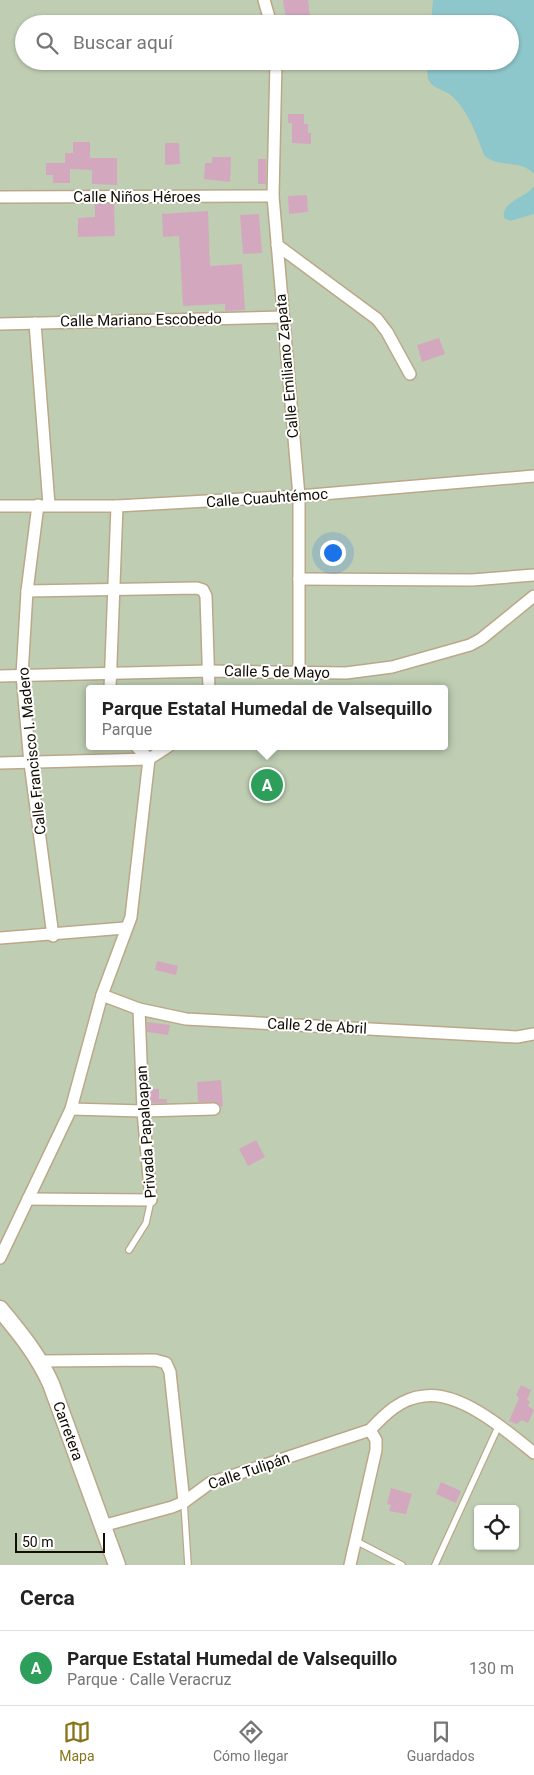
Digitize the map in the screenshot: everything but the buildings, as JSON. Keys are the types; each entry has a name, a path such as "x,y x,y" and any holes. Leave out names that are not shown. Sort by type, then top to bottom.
{"street":[{"path":"264,0 268,15"},
{"name":"Calle Emiliano Zapata","path":"276,70 273,196 299,496 299,671"},
{"name":"Calle Niños Héroes","path":"0,197 273,196"},
{"path":"277,245 377,319 387,332 410,374"},
{"name":"Calle Mariano Escobedo","path":"0,324 283,317"},
{"name":"Calle Francisco I. Madero","path":"35,323 44,505 27,591 22,675 30,763 53,936"},
{"name":"Calle Cuauhtémoc","path":"0,506 117,506 299,496 534,476"},
{"path":"110,685 117,506"},
{"path":"300,579 472,580 534,575"},
{"path":"27,591 197,588 203,590 206,596 209,685"},
{"name":"Calle 5 de Mayo","path":"0,676 208,671 346,673 392,667 470,645 481,639 534,596"},
{"path":"140,750 149,759"},
{"path":"0,764 149,759 163,750"},
{"path":"0,1258 71,1109 102,996 125,928 131,917 149,759"},
{"path":"0,938 53,936 125,928"},
{"name":"Calle 2 de Abril","path":"102,996 139,1009 186,1019 517,1037 534,1034"},
{"name":"Privada Papaloapan","path":"139,1009 143,1111 151,1200"},
{"path":"71,1109 143,1111 214,1109"},
{"path":"28,1198 151,1200"},
{"name":"Carretera","path":"0,1309 41,1361 52,1384 117,1565"},
{"path":"41,1361 155,1360 166,1363 170,1372 184,1502"},
{"path":"350,1565 376,1450 376,1440 370,1430 388,1412 404,1402 424,1396 441,1396 459,1402 499,1425 534,1453"},
{"name":"Calle Tulipán","path":"102,1526 184,1502 210,1483 370,1430"}],"lane":[{"name":"Privada Papaloapan","path":"129,1250 146,1224 151,1200"},
{"path":"435,1565 499,1425"},
{"path":"184,1502 188,1565"},
{"path":"356,1541 402,1565"}],"green space":[{"path":"0,0 534,0 534,1565 0,1565"}],"water":[{"path":"433,0 534,0 534,174 523,166 495,162 484,155 463,109 452,96 431,84 428,76 428,70 519,70 519,15 432,15"},
{"path":"534,186 534,214 510,221 504,218 506,208"}],"place":[{"name":"Parque Estatal Humedal de Valsequillo","path":"267,785"}]}
